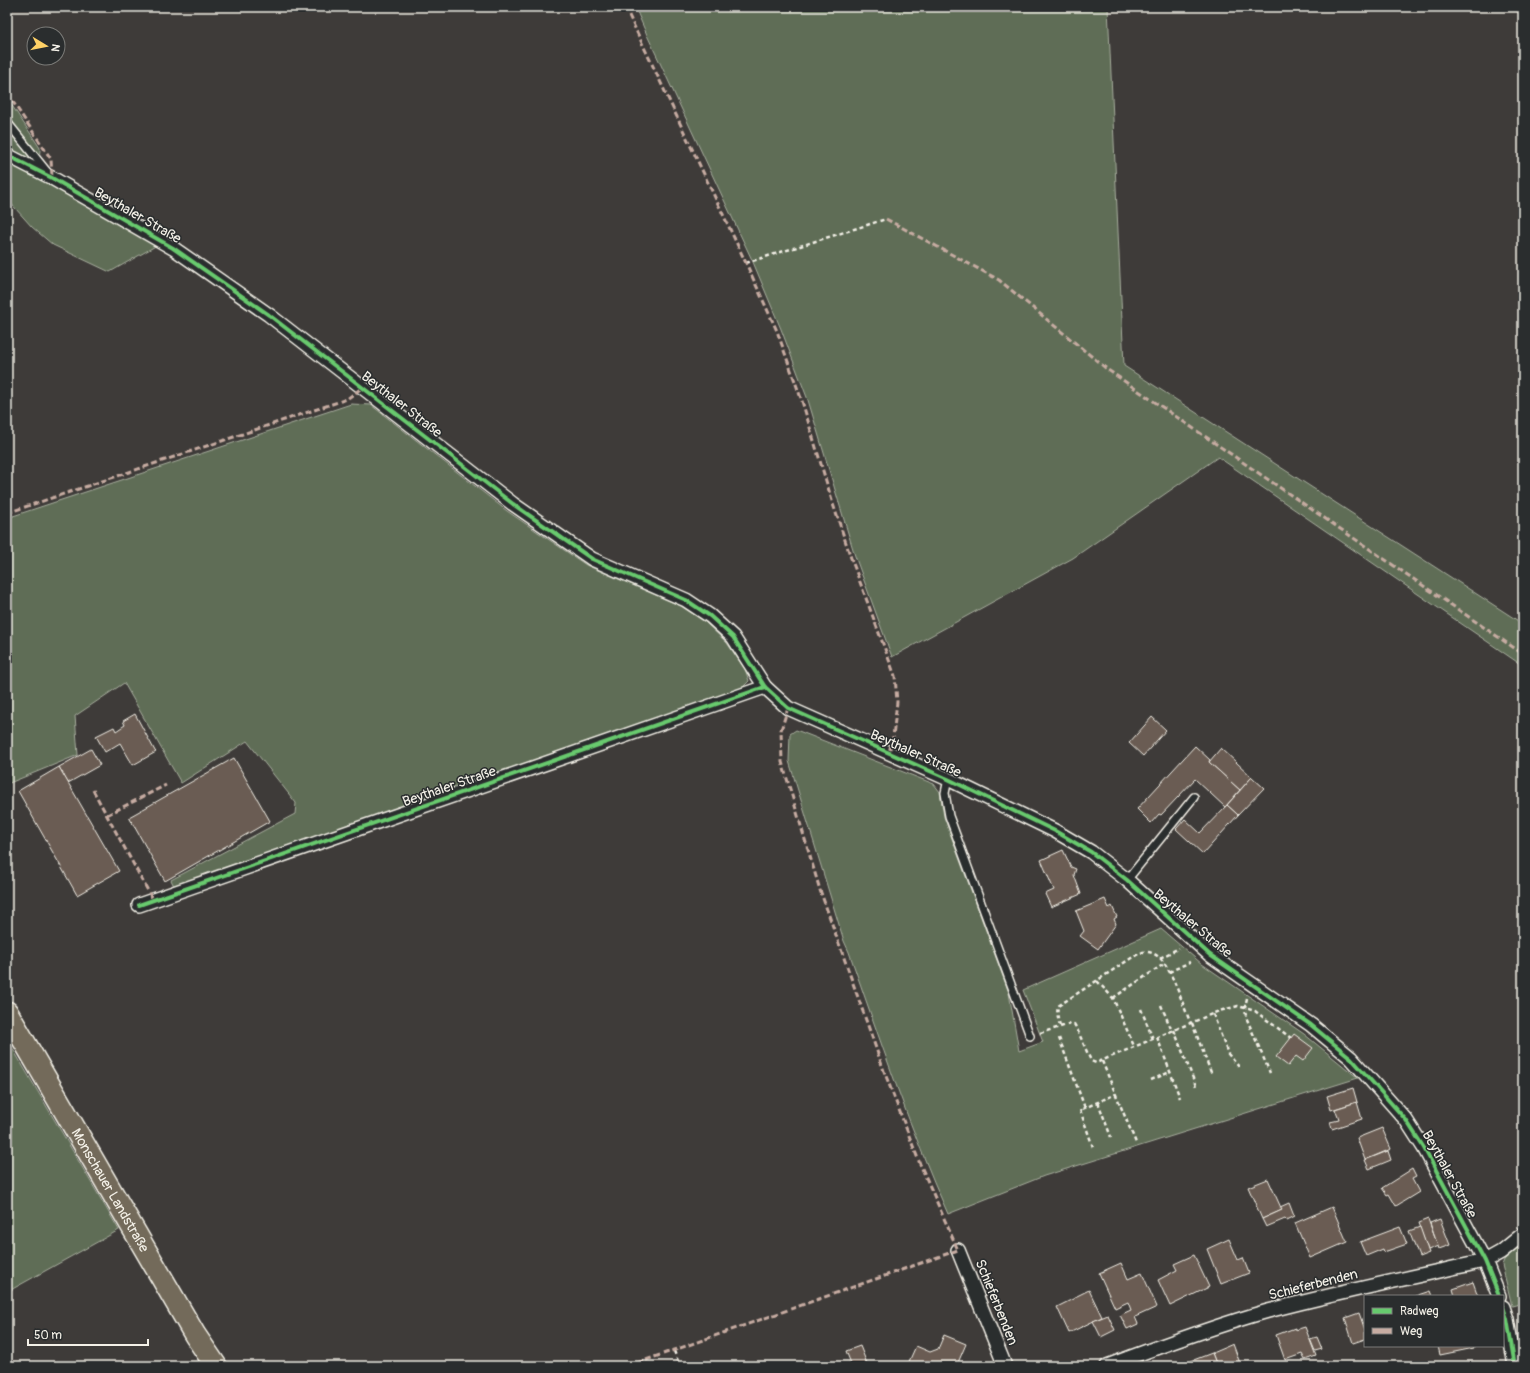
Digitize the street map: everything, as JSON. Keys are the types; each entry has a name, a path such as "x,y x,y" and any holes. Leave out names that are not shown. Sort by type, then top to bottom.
{"main road":[{"name":"Monschauer Landstraße","path":"7,1012 195,1335 216,1366"}],"street":[{"name":"Beythaler Straße","path":"7,155 52,178 174,248 269,315 513,504 592,559 686,600 710,616 733,637 765,687 788,708 948,779 1055,831 1091,852 1127,880 1210,955 1311,1025 1351,1058 1406,1120 1424,1148 1485,1261 1499,1295"},
{"name":"Beythaler Straße","path":"139,905 765,687"},
{"name":"Schieferbenden","path":"1107,1366 1175,1340 1267,1312 1329,1296 1485,1261 1501,1252 1523,1234"},
{"name":"Schieferbenden","path":"958,1250 1005,1366"},
{"path":"1504,1310 1507,1319 1515,1366"}],"lane":[{"path":"7,122 52,178"},
{"path":"948,779 945,793 949,816 1030,1036"},
{"path":"1127,880 1194,797"}],"path":[{"path":"746,262 886,219"},
{"path":"1160,958 1179,948"},
{"path":"1060,1026 1057,1014 1058,1006 1139,953 1147,952 1155,954 1160,958 1169,972 1192,1023 1212,1075"},
{"path":"1169,972 1190,962"},
{"path":"1113,998 1164,964"},
{"path":"1097,981 1113,998 1134,1046"},
{"path":"1161,1005 1196,1086"},
{"path":"1030,1036 1060,1026 1074,1024 1091,1061 1096,1063 1212,1014 1233,1007 1245,1007 1255,1011 1291,1038"},
{"path":"1245,1007 1246,1017 1270,1073"},
{"path":"1141,1010 1155,1038 1180,1098"},
{"path":"1212,1014 1228,1054 1240,1068"},
{"path":"1059,1038 1085,1108"},
{"path":"1102,1061 1136,1143"},
{"path":"1151,1080 1170,1072"},
{"path":"1093,1147 1080,1110 1116,1094"},
{"path":"1098,1102 1111,1137"},
{"path":"674,1351 680,1366"}],"green space":[{"path":"635,7 1108,7 1124,366 1523,624 1523,666 1218,457 1073,558 892,657 855,556 808,400 781,329 753,262"},
{"path":"7,98 40,148 38,158 33,161 30,162 7,151"},
{"path":"7,160 159,244 110,272 53,245 32,227 7,199"},
{"path":"351,404 371,405 507,511 586,565 681,606 705,622 727,643 745,669 749,681 739,691 175,888 171,880 295,814 296,803 247,741 181,783 124,683 75,716 78,755 7,784 7,518"},
{"path":"796,730 934,784 940,792 944,817 1009,993 1019,1051 1043,1042 1023,990 1161,929 1202,964 1304,1034 1358,1078 1044,1176 948,1214 908,1117 844,941 789,761 790,734"},
{"path":"7,1039 119,1230 7,1292"},
{"path":"1523,1242 1523,1303 1512,1306 1502,1265 1504,1260"}],"building":[{"path":"135,714 156,752 133,765 120,743 105,752 96,736 114,727 116,731 125,725 123,721"},
{"path":"1152,717 1166,730 1143,756 1129,743"},
{"path":"1195,746 1210,760 1209,762 1240,790 1225,807 1195,779 1161,815 1159,814 1151,823 1137,809"},
{"path":"1221,748 1252,777 1240,790 1209,762"},
{"path":"91,749 100,765 68,783 59,767"},
{"path":"234,758 270,821 165,881 129,817"},
{"path":"59,767 119,871 77,895 18,791"},
{"path":"1252,777 1264,788 1238,815 1227,805"},
{"path":"1227,805 1238,815 1203,854 1176,829 1185,819 1200,833"},
{"path":"1063,850 1071,867 1076,869 1074,875 1081,894 1051,907 1045,894 1054,890 1041,860"},
{"path":"1105,899 1109,908 1112,906 1117,917 1114,919 1116,924 1098,949 1080,936 1084,931 1076,911"},
{"path":"1294,1034 1313,1048 1303,1061 1296,1056 1288,1066 1276,1057"},
{"path":"1353,1088 1357,1102 1331,1110 1327,1096"},
{"path":"1357,1102 1362,1119 1332,1129 1330,1122 1339,1120 1335,1109"},
{"path":"1382,1128 1391,1149 1365,1160 1357,1138"},
{"path":"1388,1151 1391,1160 1369,1169 1365,1160"},
{"path":"1412,1169 1416,1177 1412,1179 1419,1192 1396,1206 1389,1194 1387,1195 1382,1188"},
{"path":"1268,1179 1282,1210 1262,1219 1248,1187"},
{"path":"1289,1203 1294,1216 1266,1227 1262,1219 1282,1210 1280,1207"},
{"path":"1332,1207 1347,1242 1310,1258 1295,1223"},
{"path":"1428,1219 1438,1246 1428,1250 1418,1223"},
{"path":"1440,1219 1450,1245 1439,1249 1430,1223"},
{"path":"1400,1227 1407,1244 1384,1252 1383,1249 1366,1256 1360,1242"},
{"path":"1420,1227 1429,1253 1419,1257 1409,1231"},
{"path":"1229,1239 1238,1260 1243,1258 1249,1273 1221,1284 1207,1249"},
{"path":"1194,1255 1209,1287 1170,1306 1158,1280 1177,1270 1174,1264"},
{"path":"1121,1263 1128,1279 1142,1273 1157,1307 1135,1317 1138,1324 1127,1329 1120,1315 1131,1310 1128,1302 1115,1308 1099,1273"},
{"path":"1473,1282 1478,1295 1455,1295 1453,1289"},
{"path":"1089,1290 1102,1317 1069,1333 1057,1307"},
{"path":"1430,1291 1432,1295 1418,1295"},
{"path":"1359,1313 1364,1327 1364,1339 1353,1343 1345,1318"},
{"path":"1108,1315 1115,1330 1101,1337 1093,1321"},
{"path":"1305,1327 1316,1356 1305,1360 1302,1354 1285,1360 1276,1335 1295,1328 1295,1330"},
{"path":"944,1335 966,1344 957,1365 960,1366 907,1366 916,1346 930,1352 938,1349"},
{"path":"1317,1337 1322,1349 1315,1351 1310,1339"},
{"path":"1233,1344 1241,1366 1217,1366 1212,1353"},
{"path":"860,1346 868,1366 852,1366 846,1351"},
{"path":"1438,1347 1474,1348 1440,1355"},
{"path":"1212,1353 1217,1366 1193,1366 1191,1361"}],"marked path":[{"path":"625,7 777,331 802,401 851,558 895,676 897,702 893,737 889,752"},
{"path":"7,93 51,159 52,178"},
{"path":"886,219 999,280 1108,370 1523,654"},
{"path":"7,513 347,399 363,387"},
{"path":"629,1366 958,1250 920,1164 884,1071 820,890 782,762 781,730 788,708"},
{"path":"107,815 166,785"},
{"path":"93,790 153,900"}],"cycle path":[{"path":"7,155 52,178 173,248 269,315 513,504 592,559 686,600 710,616 733,637 765,687 788,708 948,779 1055,831 1091,852 1127,880 1210,955 1311,1025 1351,1058 1406,1120 1424,1148 1485,1261 1499,1295"},
{"path":"139,905 765,687"},
{"path":"1504,1310 1507,1319 1515,1366"}]}
